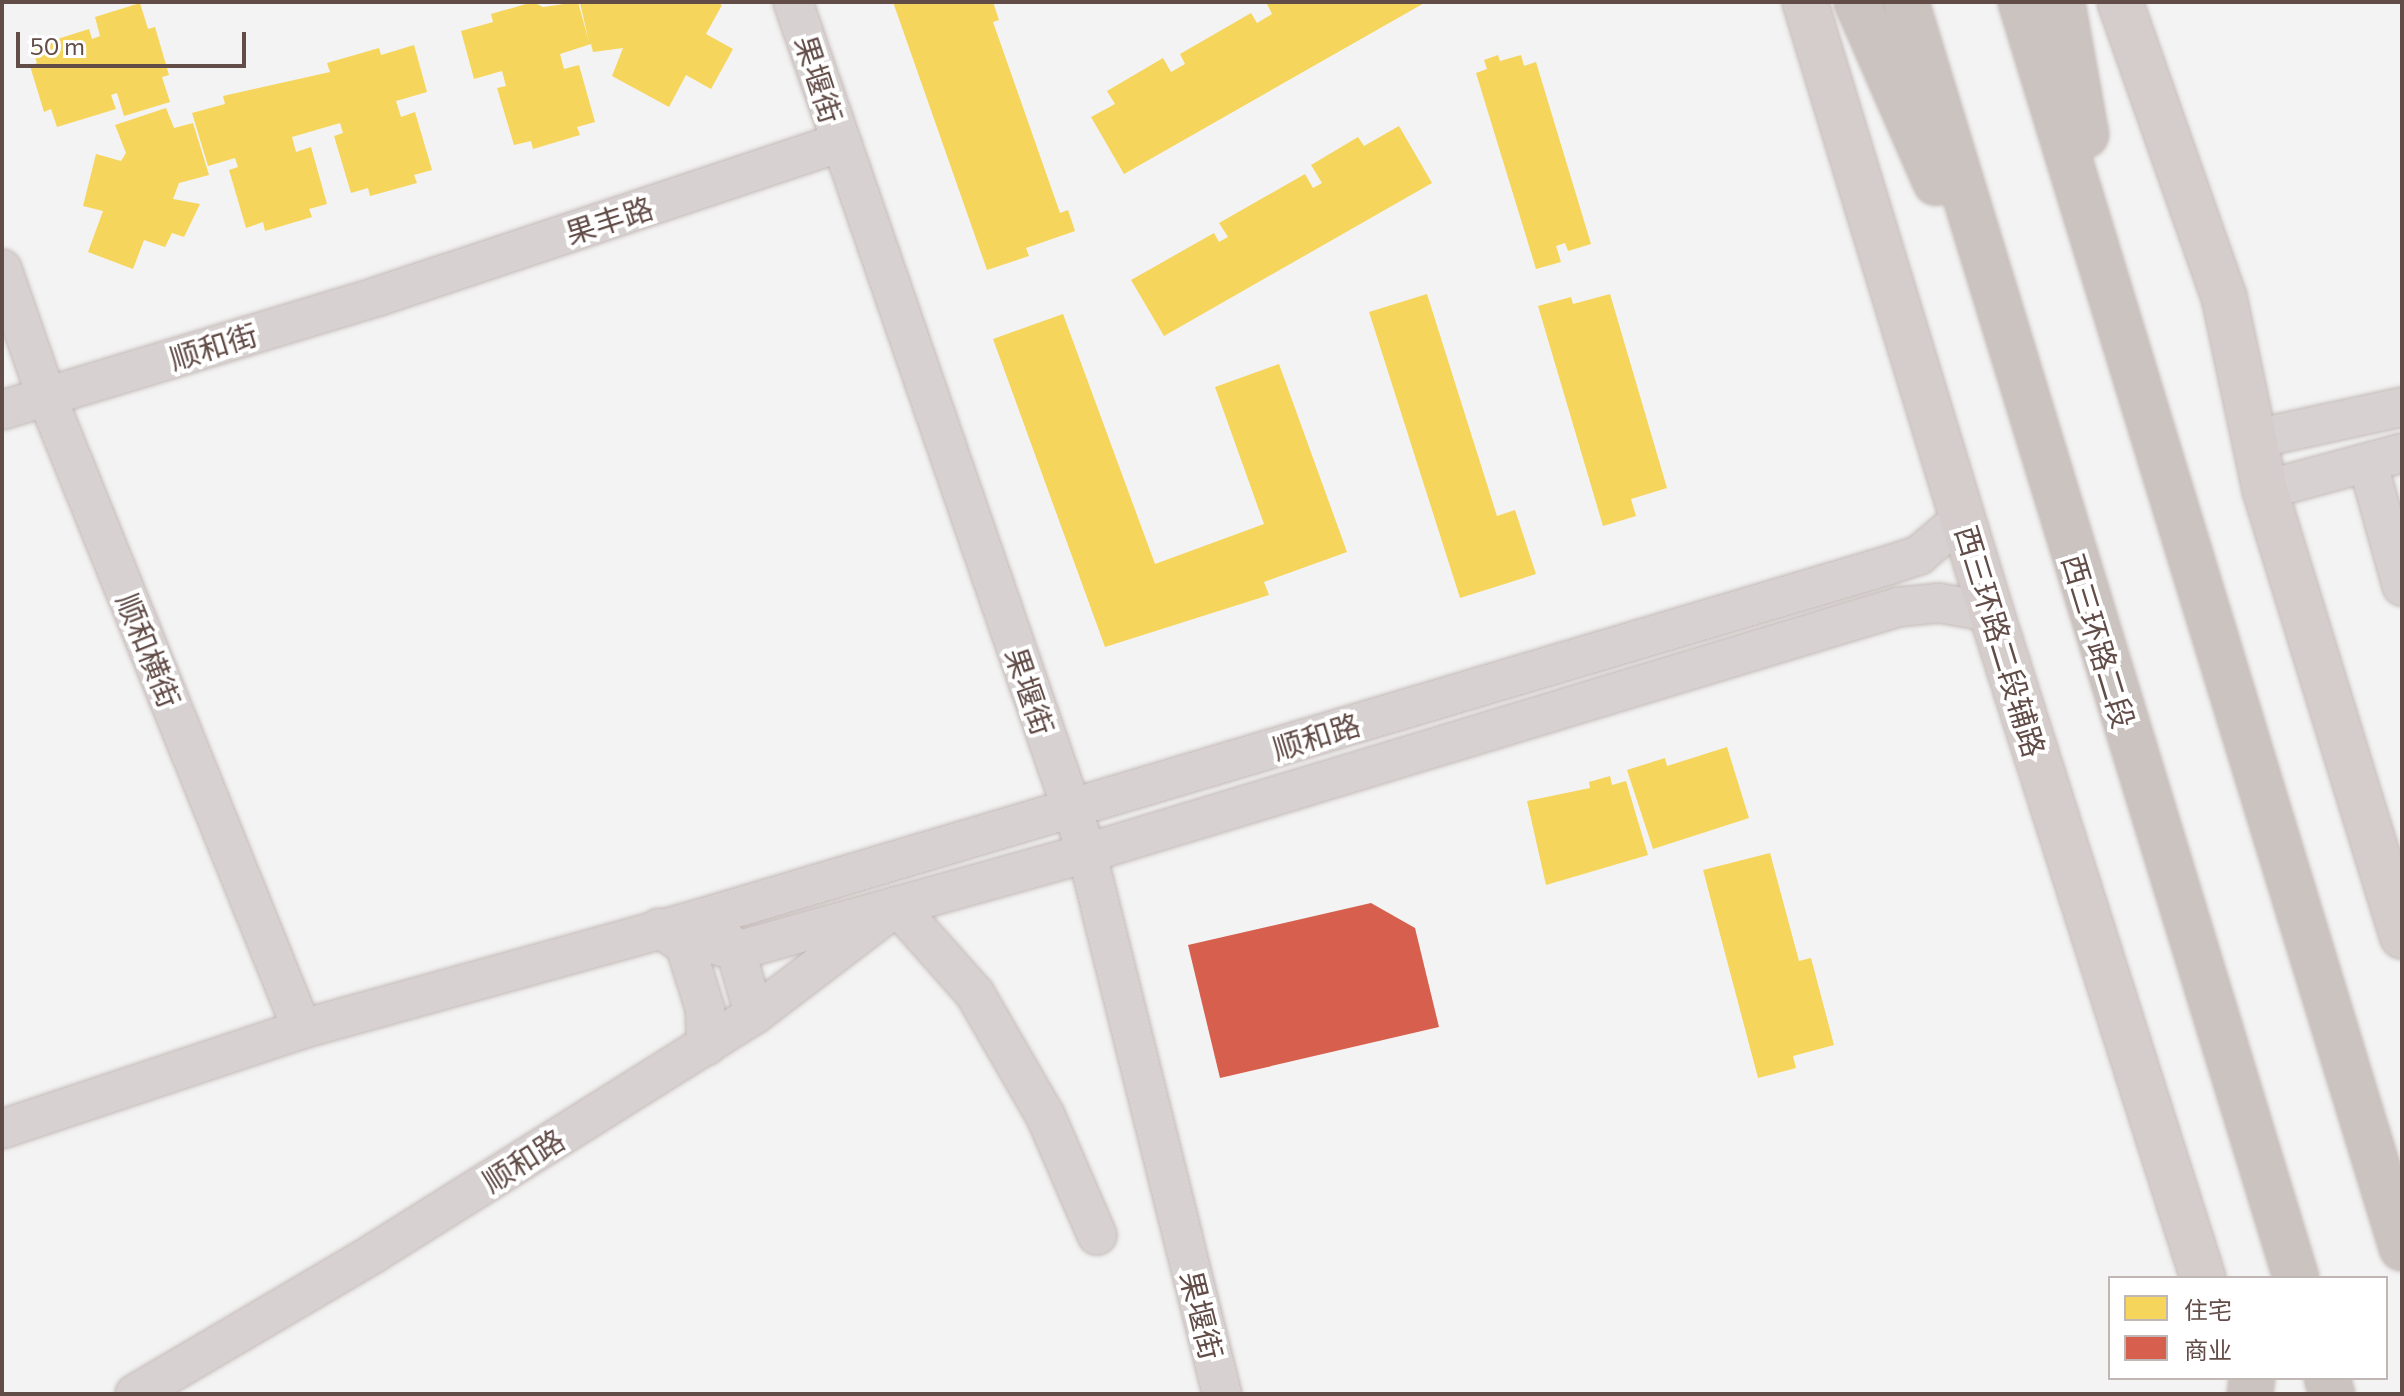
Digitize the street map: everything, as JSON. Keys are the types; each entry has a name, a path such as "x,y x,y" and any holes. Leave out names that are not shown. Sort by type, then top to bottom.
{"highway":[{"path":"1857,2 2016,366"},
{"name":"西三环路二段","path":"1906,2 2295,1276"},
{"path":"2021,2 2402,1248"},
{"path":"2062,2 2122,334"},
{"path":"2266,1276 2275,1211"}],"main road":[{"name":"西三环路二段辅路","path":"1805,2 1991,612 2202,1276"},
{"path":"2120,2 2224,297 2265,490 2402,936"}],"street":[{"name":"果堰街","path":"793,2 1087,853 1222,1394"},
{"name":"果丰路","path":"379,296 840,143"},
{"name":"顺和横街","path":"2,269 46,395 302,1029"},
{"name":"顺和街","path":"2,410 379,296"},
{"path":"2254,439 2402,407"},
{"path":"2265,490 2385,458 2402,586"},
{"name":"顺和路","path":"2,1129 302,1029 657,927 702,918 1919,555 1963,518"},
{"name":"顺和路","path":"736,951 1087,853 1898,607 1939,603 1991,612"},
{"name":"顺和路","path":"135,1394 374,1253 706,1046 754,1015 897,906"},
{"path":"897,906 975,994 1045,1115 1097,1235"},
{"path":"702,918 736,951 754,1015"},
{"path":"657,927 736,951"},
{"path":"657,927 685,945 705,1009 706,1046"}],"building: 住宅":[{"path":"533,2 543,7 578,2 589,42 580,3 716,2 722,5 706,34 733,49 711,89 686,75 669,107 612,76 623,48 593,52 591,44 560,54 564,69 579,65 595,122 577,127 580,135 533,149 531,141 514,145 497,88 506,86 502,71 474,79 461,31 493,22 491,14"},
{"path":"893,2 993,2 999,20 993,22 1060,213 1068,210 1075,231 1026,248 1029,256 987,270"},
{"path":"1266,2 1426,2 1124,174 1091,117 1115,104 1107,91 1163,58 1171,72 1185,64 1180,54 1251,13 1257,23 1272,14"},
{"path":"140,3 148,29 155,27 169,75 162,77 170,102 124,116 117,93 111,95 116,109 57,127 51,109 44,112 30,66 37,63 32,47 89,29 92,39 100,36 95,17"},
{"path":"414,45 427,92 396,101 401,117 415,112 432,170 414,175 417,183 370,196 368,188 351,193 334,136 343,133 340,123 292,137 296,152 311,147 327,204 309,209 312,217 265,231 263,222 246,228 229,170 238,167 235,158 208,166 192,113 225,104 223,96 330,72 327,63 379,48 381,55"},
{"path":"1498,55 1500,61 1521,55 1524,66 1536,62 1591,244 1568,251 1565,243 1556,246 1561,262 1536,269 1476,73 1487,69 1484,60"},
{"path":"166,108 174,128 193,123 209,175 179,183 173,199 200,204 184,237 172,233 165,247 144,240 133,269 88,252 103,211 83,206 96,154 121,161 126,153 115,125"},
{"path":"1399,126 1432,183 1164,336 1131,280 1214,233 1219,242 1228,237 1219,223 1305,174 1313,188 1322,183 1311,165 1358,137 1364,146"},
{"path":"1427,294 1497,516 1515,510 1536,574 1460,598 1369,312"},
{"path":"1610,294 1667,488 1631,499 1636,516 1603,526 1538,306 1571,297 1573,304"},
{"path":"1063,314 1155,564 1264,524 1215,387 1279,364 1347,552 1264,582 1269,595 1105,647 993,339"},
{"path":"1727,747 1749,818 1653,849 1627,770 1665,758 1667,766"},
{"path":"1610,776 1612,785 1626,781 1648,855 1546,885 1527,801 1590,788 1589,782"},
{"path":"1770,853 1799,961 1811,958 1834,1045 1793,1056 1796,1068 1758,1078 1703,870"}],"building: 商业":[{"path":"1371,903 1415,928 1439,1027 1220,1078 1188,945"}]}
